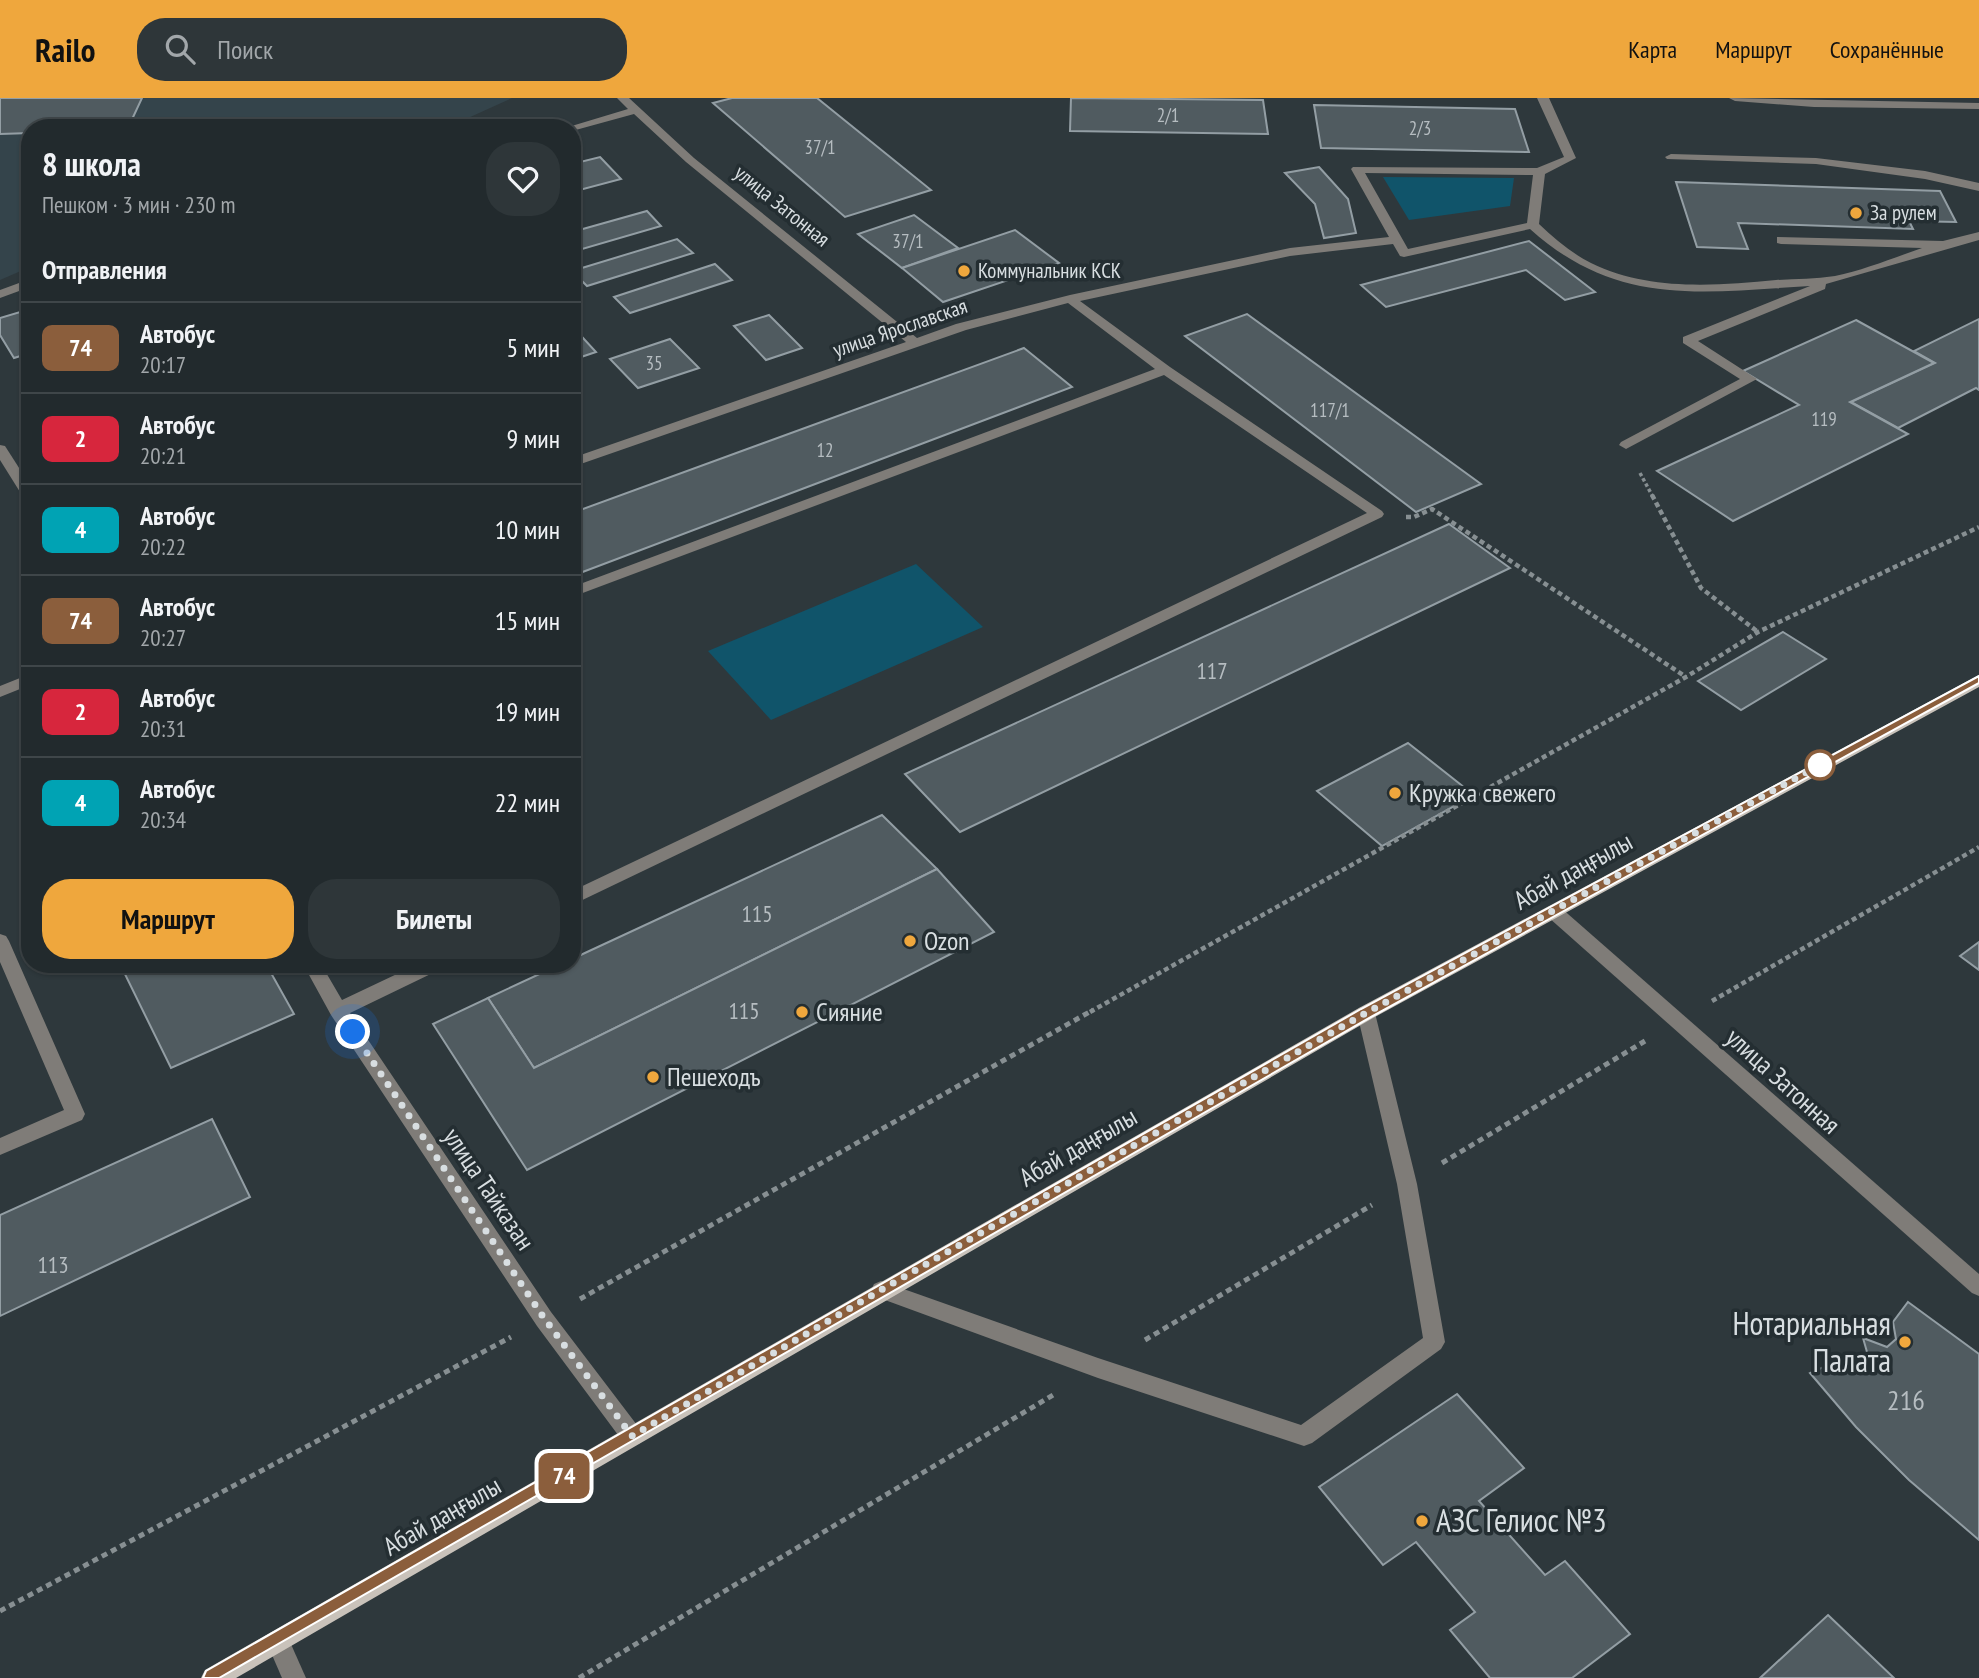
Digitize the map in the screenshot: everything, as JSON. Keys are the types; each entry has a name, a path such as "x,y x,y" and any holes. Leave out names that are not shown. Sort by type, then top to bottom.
{"main road":[{"name":"Абай даңғылы","path":"213,1678 881,1290 1366,1013 1979,680"}],"street":[{"name":"улица Затонная","path":"623,98 690,160 917,344"},
{"path":"1533,225 1404,253 1357,169 1539,172 1570,158 1543,98"},
{"path":"1735,98 1814,104 1979,106"},
{"path":"581,125 638,110"},
{"path":"1671,157 1816,161 1925,175 1979,187"},
{"path":"1539,172 1533,225 1552,245 1579,264 1625,282 1685,288 1748,287 1839,278"},
{"path":"1626,445 1750,379 1688,340 1839,278 1979,236"},
{"name":"улица Ярославская","path":"581,460 961,327 1070,299 1290,252 1396,240"},
{"path":"1781,240 1943,245"},
{"path":"0,294 21,286"},
{"path":"1070,299 1165,370 1377,514"},
{"path":"581,589 1165,370"},
{"path":"0,449 21,483"},
{"path":"581,894 1377,514"},
{"path":"0,692 21,683"},
{"name":"улица Затонная","path":"1554,912 1979,1287"},
{"path":"0,941 75,1114 0,1147"},
{"name":"улица Тайказан","path":"317,973 338,1010 544,1318 632,1436"},
{"path":"338,1010 416,973"},
{"path":"881,1290 1098,1368 1304,1436 1434,1342 1408,1184 1366,1013"},
{"path":"278,1642 294,1678"}],"path":[{"path":"1626,445 1701,588 1758,632"},
{"path":"1377,514 1414,517 1432,509 1686,677"},
{"path":"0,1611 544,1318 1686,677 1758,632 1979,527"},
{"path":"579,1678 1677,1021 1979,847"}],"shaded area":[{"path":"0,98 512,98 466,119 21,119 21,271 0,280"},
{"path":"1383,177 1514,178 1510,206 1409,220"},
{"path":"916,564 983,627 771,720 708,651"}],"building":[{"path":"0,98 142,98 132,119 21,119 21,133 0,134"},
{"path":"732,98 817,98 931,190 845,217 713,103"},
{"path":"1071,98 1263,100 1268,134 1070,131"},
{"path":"1314,105 1515,109 1529,152 1321,148"},
{"path":"600,157 621,179 581,190 581,162"},
{"path":"1319,167 1348,199 1356,233 1324,238 1315,204 1285,173"},
{"path":"1676,182 1940,191 1956,222 1909,221 1913,229 1738,223 1748,249 1697,247"},
{"path":"647,211 661,226 581,249 581,229"},
{"path":"914,215 958,248 902,268 858,234"},
{"path":"1015,230 1059,263 943,302 902,268"},
{"path":"677,239 693,253 587,286 581,280 581,268"},
{"path":"1529,241 1595,292 1565,300 1526,270 1386,307 1361,285"},
{"path":"715,264 732,280 630,313 614,297"},
{"path":"21,312 21,356 14,358 0,335 0,318"},
{"path":"1247,314 1481,484 1416,512 1185,336"},
{"path":"769,315 802,348 766,360 734,326"},
{"path":"1979,319 1979,390 1976,388 1898,428 1851,402 1935,363 1914,351"},
{"path":"1856,320 1934,363 1850,402 1908,434 1733,521 1657,471 1799,405 1743,371"},
{"path":"581,336 596,352 581,357"},
{"path":"670,339 699,368 638,388 610,359"},
{"path":"1024,348 1072,387 581,573 581,510"},
{"path":"1449,524 1510,568 960,832 905,774"},
{"path":"1783,632 1826,659 1741,710 1698,681"},
{"name":"Кружка свежего","path":"1408,743 1474,795 1382,846 1317,791"},
{"path":"882,815 937,869 534,1068 488,998 542,973 581,973 581,955"},
{"path":"937,869 994,932 527,1170 433,1024 488,998 534,1068"},
{"path":"1979,942 1979,970 1960,956"},
{"path":"124,973 271,973 294,1014 171,1068"},
{"path":"212,1119 250,1197 0,1316 0,1215"},
{"path":"1908,1302 1979,1354 1979,1540 1909,1480 1856,1427 1810,1373 1837,1361 1858,1366 1869,1359 1863,1338 1887,1347 1896,1339 1893,1322"},
{"name":"АЗС Гелиос №3","path":"1457,1394 1524,1468 1479,1501 1545,1575 1565,1561 1630,1634 1572,1678 1490,1678 1450,1630 1475,1612 1416,1542 1383,1565 1319,1487"},
{"path":"1828,1615 1894,1678 1760,1678"}],"bus line":[{"name":"74","path":"213,1678 881,1290 1366,1013 1979,680"}],"place":[{"name":"За рулем","path":"1856,213"},
{"name":"Коммунальник КСК","path":"964,271"},
{"name":"Кружка свежего","path":"1395,793"},
{"name":"Ozon","path":"910,941"},
{"name":"Сияние","path":"802,1012"},
{"name":"Пешеходъ","path":"653,1077"},
{"name":"Нотариальная Палата","path":"1905,1342"},
{"name":"АЗС Гелиос №3","path":"1422,1521"}],"route":[{"path":"353,1032 544,1318 632,1436 881,1290 1366,1013 1820,765"}]}
